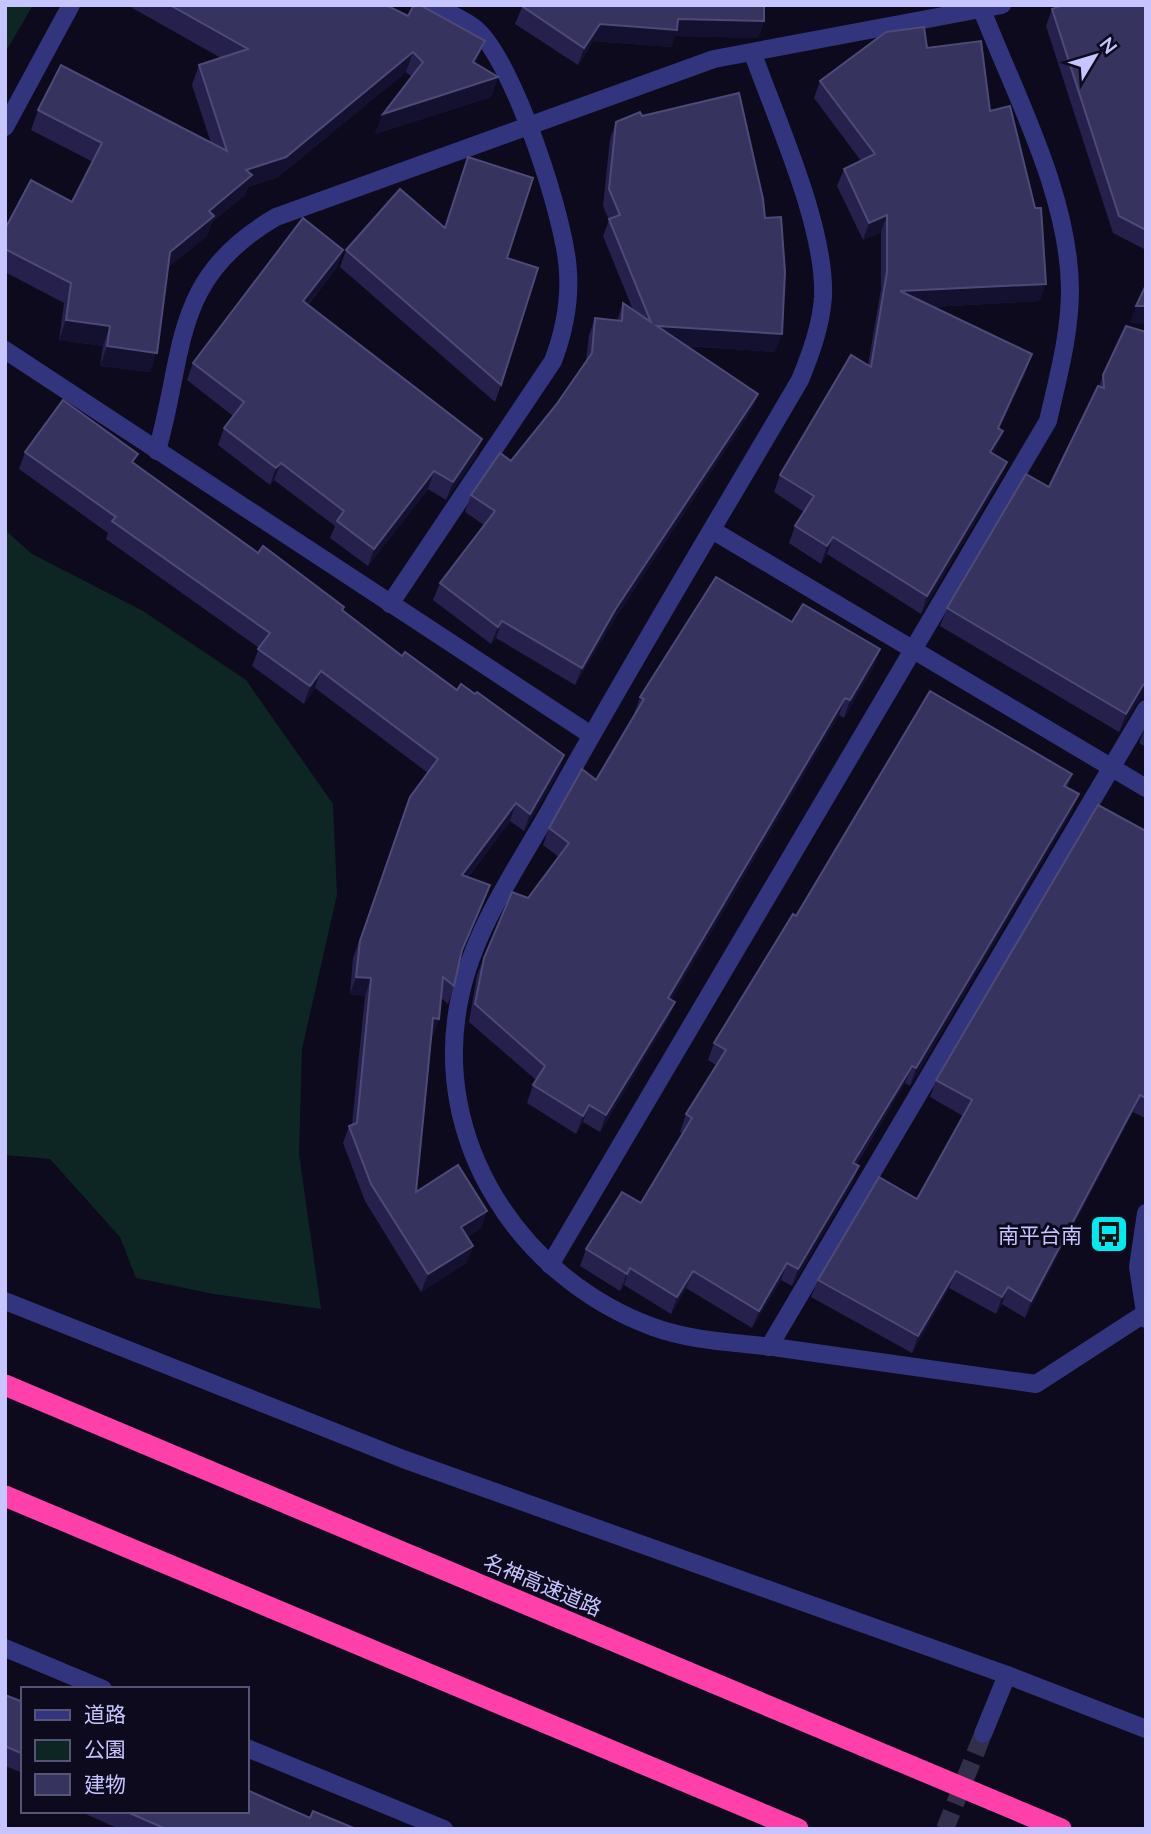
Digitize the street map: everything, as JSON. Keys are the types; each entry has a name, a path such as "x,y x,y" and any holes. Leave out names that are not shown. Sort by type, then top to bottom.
{"highway":[{"name":"名神高速道路","path":"5,1385 1061,1829"},
{"path":"5,1496 798,1829"}],"street":[{"path":"5,127 71,5"},
{"path":"390,604 553,361 561,339 569,293 565,247 527,124 511,83 490,46 476,29 434,5"},
{"path":"157,451 171,401 178,345 187,316 212,270 241,240 295,209 714,59 753,54 1002,5"},
{"path":"550,1265 1048,421 1068,323 1068,255 1059,212 982,10"},
{"path":"753,54 817,238 823,297 819,326 800,380 592,735 476,943 459,1000 455,1028 456,1088 470,1146 481,1173 506,1216 530,1247 583,1291 653,1327 690,1338 1036,1384 1145,1317 1138,1267 1146,1213"},
{"path":"5,350 592,735"},
{"path":"712,530 1146,788"},
{"path":"769,1347 1146,709"},
{"path":"5,1301 403,1459 1007,1675 1146,1729"},
{"path":"5,1648 98,1687"},
{"path":"983,1734 1007,1675"},
{"path":"248,1748 444,1829"}],"green space":[{"path":"5,5 33,5 5,53"},
{"path":"5,530 32,554 143,611 246,680 333,804 337,895 302,1049 299,1154 321,1309 214,1294 136,1278 120,1237 50,1159 5,1155"}],"building":[{"path":"170,5 386,5 408,16 414,5 420,5 485,41 473,62 498,77 383,114 423,62 413,52 286,157 246,170 252,175 209,211 214,216 170,252 157,353 107,346 110,326 66,320 71,283 5,249 5,229 31,180 72,202 102,143 38,110 61,65 227,151 199,65 248,49"},
{"path":"523,5 764,5 764,21 678,19 677,30 600,24 584,48"},
{"path":"1063,5 1146,5 1146,230 1119,216 1052,9"},
{"path":"924,27 927,48 981,41 990,111 1010,106 1035,208 1041,208 1046,284 900,291 1032,354 998,428 1003,431 990,452 1007,462 927,596 833,537 827,546 795,526 814,496 780,475 851,355 871,367 887,272 887,215 869,223 844,169 875,154 820,81 886,32"},
{"path":"739,93 765,218 781,217 785,272 782,334 657,326 758,394 615,610 582,668 502,621 498,627 440,583 495,511 471,495 500,453 511,461 556,405 592,353 595,318 622,321 623,303 651,322 609,219 620,215 609,189 616,122 640,112 642,116"},
{"path":"468,157 533,178 507,258 538,268 501,385 346,250 400,189 445,228"},
{"path":"303,218 343,250 303,301 482,439 453,482 434,471 374,549 337,521 344,511 281,463 276,468 224,428 244,402 193,363"},
{"path":"1146,285 1146,306 1136,306"},
{"path":"1126,326 1146,332 1146,683 1126,714 947,608 1026,474 1049,487 1098,386 1104,388 1103,375"},
{"path":"63,400 138,454 132,462 258,553 263,546 344,607 342,610 402,656 405,652 457,690 461,684 475,694 477,692 564,755 530,814 516,803 462,875 490,885 462,950 454,986 443,977 439,1019 433,1018 416,1192 458,1165 487,1211 461,1227 473,1246 428,1274 371,1184 349,1126 357,1123 371,978 356,977 360,941 410,797 438,759 321,671 310,686 258,649 270,633 112,521 116,517 25,452"},
{"path":"716,577 792,622 803,604 880,649 850,700 845,698 668,998 675,1002 606,1115 589,1105 583,1116 533,1085 545,1066 475,1004 484,958 512,892 528,898 569,843 549,828 582,769 596,780 644,699 640,697"},
{"path":"930,691 1072,774 1064,786 1079,794 916,1068 912,1066 853,1163 859,1166 798,1269 787,1263 759,1311 693,1271 677,1297 630,1268 627,1274 586,1249 622,1192 641,1203 692,1118 686,1114 726,1050 714,1043 793,914 796,916"},
{"path":"1098,805 1146,831 1146,1098 1140,1095 1031,1301 1008,1287 1002,1297 956,1271 918,1336 818,1280 879,1177 917,1199 972,1100 936,1080"},
{"path":"5,1695 21,1701 21,1753 5,1746"},
{"path":"248,1790 310,1818 313,1811 356,1829 166,1829 130,1813 248,1813"}],"tunnel":[{"path":"945,1829 983,1734"}],"place":[{"name":"南平台南","path":"1109,1234"}]}
